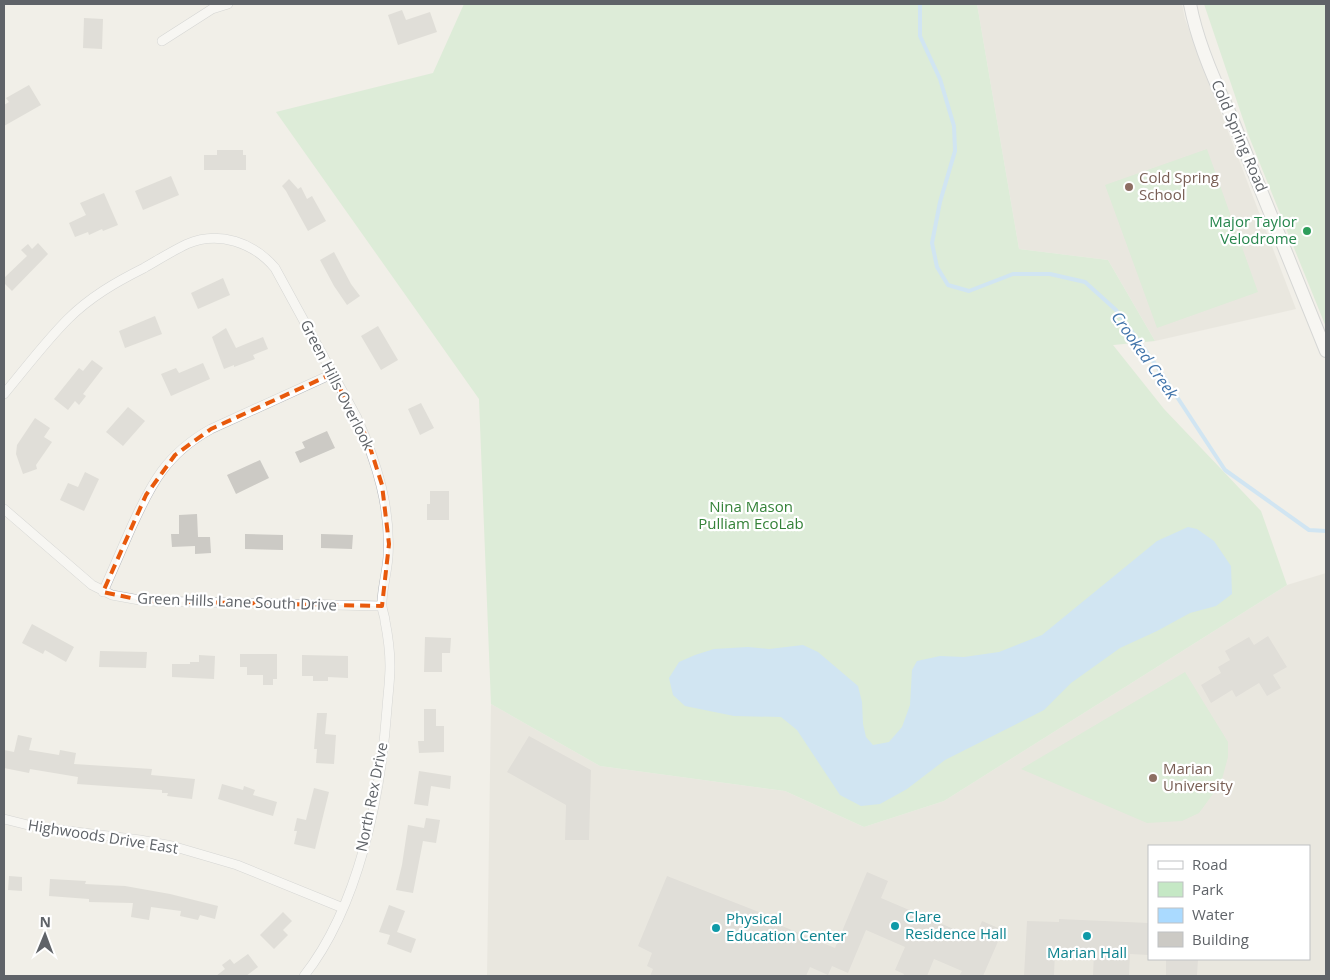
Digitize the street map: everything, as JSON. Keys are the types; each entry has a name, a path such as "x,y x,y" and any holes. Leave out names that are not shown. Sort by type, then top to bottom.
{"street":[{"path":"162,42 212,9 228,4"},
{"name":"Cold Spring Road","path":"1190,4 1197,30 1219,91 1326,351"},
{"name":"Green Hills Overlook","path":"4,394 62,325 82,306 107,288 191,242 216,238 229,239 244,244 265,257 276,268 367,438 382,484 388,522 387,572 382,606"},
{"path":"103,592 148,490 175,455 211,429 332,374"},
{"name":"Green Hills Lane South Drive","path":"4,508 82,578 103,592 112,595 145,602 382,606"},
{"name":"North Rex Drive","path":"304,976 330,939 343,908 368,829 383,748 390,666 388,638 382,606"},
{"name":"Highwoods Drive East","path":"4,819 36,827 140,840 181,848 242,867 343,908"}],"highlighted area":[{"path":"332,374 367,438 382,485 389,544 382,606 145,601 103,592 146,495 175,455 211,429"}],"shaded area":[{"name":"Cold Spring School","path":"977,4 1182,4 1185,19 1296,309 1155,341 1108,260 1019,249"},
{"name":"Marian University","path":"1326,573 1326,976 487,976 491,704 600,766 785,791 864,827 944,801 1287,585"}],"green space":[{"name":"Nina Mason Pulliam EcoLab","path":"464,4 977,4 1019,249 1108,260 1155,341 1113,345 1164,409 1261,511 1287,585 944,801 864,827 785,791 600,766 491,704 479,399 276,112 433,73"},
{"name":"Major Taylor Velodrome","path":"1204,4 1326,4 1326,327 1248,134"},
{"path":"1207,149 1258,292 1157,328 1105,185"},
{"path":"1185,672 1228,742 1228,757 1221,783 1199,813 1182,821 1147,823 1021,769"}],"water":[{"path":"1188,527 1197,529 1214,541 1231,566 1232,594 1216,606 1190,613 1120,648 1071,683 1044,710 945,760 907,789 880,804 861,806 840,795 797,730 781,717 734,716 685,706 673,695 669,678 679,662 695,655 714,649 748,647 769,649 803,645 818,652 858,686 866,737 873,745 889,742 902,727 910,705 912,670 917,661 940,656 964,657 999,652 1042,635 1157,541"}],"building":[{"path":"402,10 406,20 430,12 437,32 398,45 388,15"},
{"path":"84,18 103,19 102,49 83,48"},
{"path":"29,85 41,105 4,126 4,105 9,102 6,98"},
{"path":"217,150 243,150 243,155 246,155 246,170 204,170 204,155 217,155"},
{"path":"171,176 179,195 143,210 135,191"},
{"path":"289,179 298,189 301,187 307,199 312,196 326,221 308,231 282,186"},
{"path":"104,193 118,225 89,235 88,232 75,237 69,223 86,215 80,203"},
{"path":"38,243 48,254 12,291 4,283 4,278 27,256 21,250 28,244 32,249"},
{"path":"334,252 351,284 360,296 347,305 320,260"},
{"path":"223,278 230,295 198,309 191,293"},
{"path":"155,316 162,334 125,348 119,331"},
{"path":"378,326 398,360 381,370 361,336"},
{"path":"226,328 236,348 263,337 268,349 253,355 255,359 224,369 212,337"},
{"path":"92,360 103,368 83,394 86,396 79,405 75,401 68,410 54,399 79,368 83,371"},
{"path":"203,363 210,379 171,396 161,374 176,368 179,373"},
{"path":"421,403 434,428 420,435 408,409"},
{"path":"128,407 145,421 123,446 106,432"},
{"path":"35,418 50,428 44,437 52,442 36,465 37,469 23,474 16,454 17,445"},
{"path":"327,431 335,448 300,463 295,452 305,448 302,442"},
{"path":"260,460 269,478 236,494 227,475"},
{"path":"85,472 99,479 84,511 60,500 68,483 78,487"},
{"path":"430,491 449,491 449,520 427,520 427,504 430,504"},
{"path":"197,514 198,537 210,537 211,553 195,554 195,546 172,547 171,534 179,534 179,515"},
{"path":"245,534 283,535 283,550 245,549"},
{"path":"321,534 353,535 352,549 321,548"},
{"path":"32,624 74,647 66,662 45,650 43,654 22,643"},
{"path":"1268,636 1287,667 1273,675 1281,688 1267,696 1259,683 1236,697 1232,690 1211,703 1201,685 1221,673 1218,667 1230,660 1225,651 1249,637 1254,645"},
{"path":"425,637 451,638 450,653 442,653 442,672 424,672"},
{"path":"100,651 147,652 146,668 99,667"},
{"path":"240,654 277,654 277,679 273,679 273,685 263,685 263,675 247,675 247,667 240,667"},
{"path":"199,655 215,656 214,679 172,677 172,664 199,662"},
{"path":"302,655 348,656 348,678 328,677 328,681 313,681 313,676 302,676"},
{"path":"424,709 436,709 436,726 444,726 444,752 419,753 418,741 424,741"},
{"path":"317,713 327,713 325,734 336,735 334,764 316,763 317,749 314,749"},
{"path":"18,735 32,738 29,750 59,755 60,750 76,753 74,764 152,769 151,775 195,779 192,799 167,796 168,793 162,793 162,790 77,784 78,777 30,769 29,773 4,768 4,750 14,752"},
{"path":"529,736 591,770 589,840 565,840 566,805 507,772"},
{"path":"419,771 451,776 450,789 431,786 428,806 414,804"},
{"path":"222,784 243,790 244,786 255,790 253,795 277,802 273,816 218,799"},
{"path":"314,788 329,792 315,849 294,844 297,818 306,820"},
{"path":"426,818 440,820 436,843 423,841 413,893 396,890 408,825 424,828"},
{"path":"867,872 888,881 881,898 975,938 982,921 1003,930 983,976 959,976 962,971 934,959 927,976 903,976 904,974 895,970 905,947 866,930 848,973 832,966 828,975 810,967 806,976 650,976 653,969 647,966 652,953 638,946 667,876 772,917 770,921 835,948"},
{"path":"9,876 22,877 22,891 8,890"},
{"path":"50,879 86,881 85,884 125,886 170,894 218,906 215,919 200,915 198,920 180,916 181,911 151,907 149,920 131,917 133,903 89,902 89,899 49,896"},
{"path":"389,905 405,911 397,932 416,939 411,953 387,944 390,935 379,932"},
{"path":"283,912 292,921 283,930 288,935 274,949 260,935"},
{"name":"Marian Hall","path":"1059,919 1148,923 1148,955 1130,954 1129,976 1093,976 1094,951 1055,950 1054,976 1024,976 1027,921 1059,922"},
{"path":"248,954 258,967 246,976 216,976 225,969 222,965 230,959 234,964"},
{"name":"Marian Hall","path":"1166,960 1198,960 1197,976 1166,976"}],"waterway":[{"name":"Crooked Creek","path":"920,4 920,36 940,79 954,126 955,151 940,202 932,243 937,267 948,285 969,291 1013,274 1050,274 1085,282 1116,310 1158,368 1225,470 1309,530 1326,531"}],"place":[{"name":"Cold Spring School","path":"1129,187"},
{"name":"Major Taylor Velodrome","path":"1307,231"},
{"name":"Marian University","path":"1153,778"},
{"name":"Clare Residence Hall","path":"895,926"},
{"name":"Physical Education Center","path":"716,928"},
{"name":"Marian Hall","path":"1087,936"}]}
